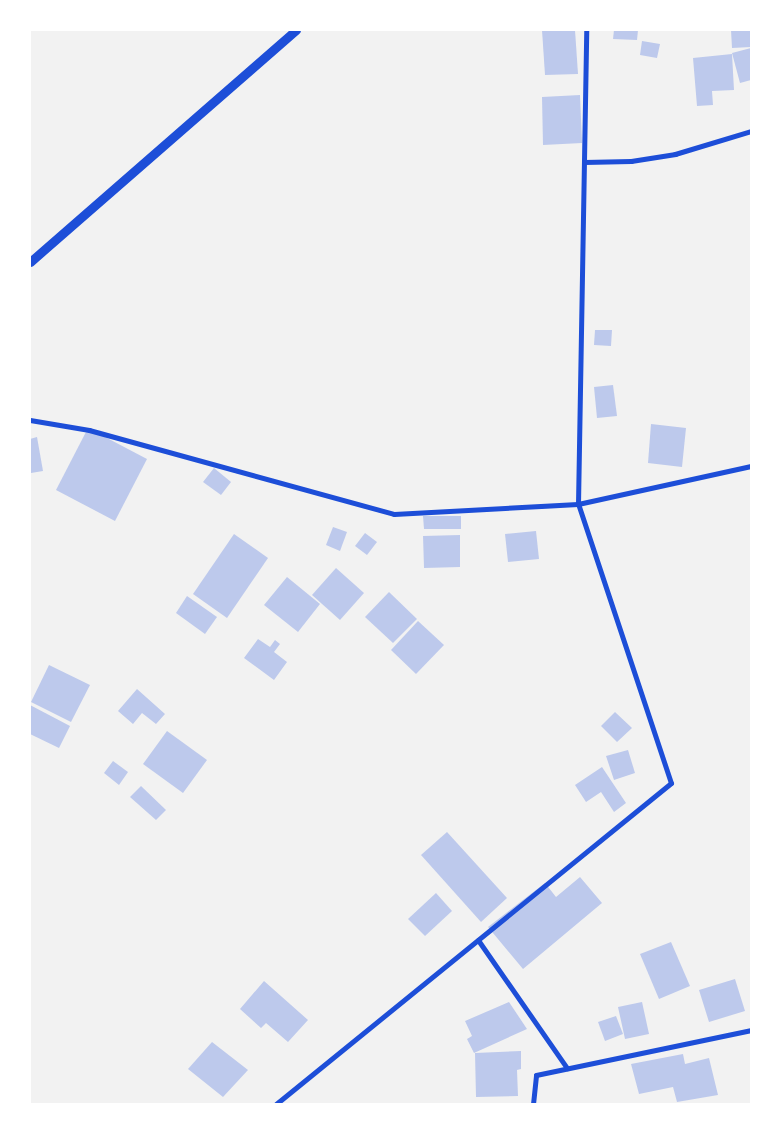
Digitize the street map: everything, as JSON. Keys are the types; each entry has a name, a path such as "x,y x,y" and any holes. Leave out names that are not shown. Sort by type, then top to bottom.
{"street":[{"path":"30,262 296,30"},
{"path":"276,1104 671,784 578,504 586,30"},
{"path":"584,162 631,161 675,154 751,131"},
{"path":"30,420 89,430 394,514 578,504 751,466"},
{"path":"478,940 567,1068"},
{"path":"533,1104 536,1075 751,1030"}],"building":[{"path":"542,30 575,30 578,74 545,75"},
{"path":"614,30 638,30 637,40 613,39"},
{"path":"731,30 751,30 751,47 732,48"},
{"path":"642,41 660,44 657,58 640,55"},
{"path":"751,48 751,80 740,83 732,53"},
{"path":"732,54 734,90 712,91 713,105 697,106 693,58"},
{"path":"580,95 582,143 543,145 542,97"},
{"path":"595,330 612,330 611,346 594,345"},
{"path":"613,385 617,416 597,418 594,387"},
{"path":"651,424 686,428 682,467 648,463"},
{"path":"88,428 147,459 115,521 56,490"},
{"path":"37,437 43,471 31,473 30,439"},
{"path":"214,468 231,482 221,495 203,482"},
{"path":"423,516 461,516 461,529 424,529"},
{"path":"333,527 347,532 340,551 326,545"},
{"path":"536,531 539,559 508,562 505,534"},
{"path":"365,533 377,542 367,555 355,546"},
{"path":"234,534 268,558 227,618 193,594"},
{"path":"460,535 460,567 424,568 423,536"},
{"path":"336,568 364,593 340,620 312,595"},
{"path":"287,577 320,604 298,632 264,605"},
{"path":"389,592 417,619 393,643 365,617"},
{"path":"187,596 217,617 205,634 176,613"},
{"path":"418,621 444,645 416,674 391,650"},
{"path":"258,639 270,647 275,640 280,644 274,652 287,662 274,680 244,658"},
{"path":"49,665 90,685 71,722 31,702"},
{"path":"137,689 165,714 156,724 142,713 133,724 118,711"},
{"path":"30,705 70,726 59,748 30,734"},
{"path":"615,712 632,728 617,742 601,726"},
{"path":"167,731 207,760 183,793 143,764"},
{"path":"628,750 635,773 614,780 606,756"},
{"path":"113,761 128,772 119,785 104,773"},
{"path":"602,767 626,803 614,812 601,792 586,802 575,785"},
{"path":"141,786 166,810 156,820 130,797"},
{"path":"447,832 507,898 481,922 421,855"},
{"path":"580,877 602,903 523,969 488,927 545,883 556,897"},
{"path":"436,893 452,911 425,936 408,919"},
{"path":"671,942 690,986 659,999 640,954"},
{"path":"735,979 745,1011 709,1022 699,990"},
{"path":"264,981 308,1020 288,1042 266,1023 261,1028 240,1009"},
{"path":"509,1002 527,1029 474,1053 467,1039 472,1036 465,1021"},
{"path":"642,1002 649,1034 625,1039 618,1007"},
{"path":"616,1016 623,1034 605,1041 598,1022"},
{"path":"212,1042 248,1070 223,1097 188,1069"},
{"path":"521,1051 521,1069 517,1070 518,1096 476,1097 475,1053"},
{"path":"683,1054 685,1064 709,1058 718,1095 677,1102 673,1087 639,1094 631,1064"}]}
